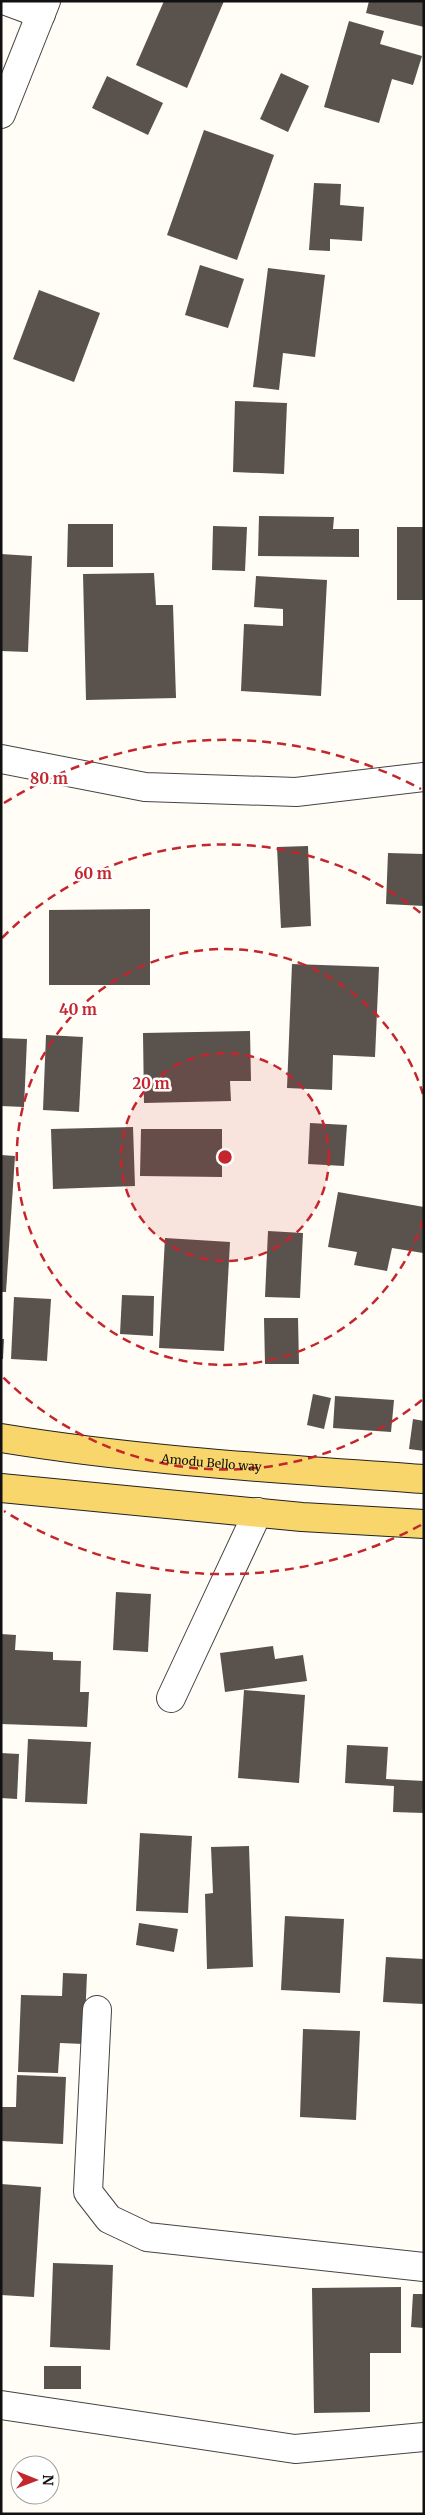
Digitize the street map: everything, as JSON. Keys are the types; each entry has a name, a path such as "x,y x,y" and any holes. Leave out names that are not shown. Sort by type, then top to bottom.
{"main road":[{"name":"Amodu Bello way","path":"1,1438 56,1447 239,1466 424,1479"},
{"path":"1,1488 258,1512 424,1524"}],"street":[{"path":"1,114 43,8 6,1"},
{"path":"1,759 145,787 296,792 424,777"},
{"path":"170,1698 258,1512"},
{"path":"97,2010 88,2192 109,2219 147,2237 424,2267"},
{"path":"1,2405 295,2449 424,2436"}],"building":[{"path":"164,1 224,1 187,88 136,65"},
{"path":"369,1 424,1 424,27 366,13"},
{"path":"349,21 384,31 380,44 422,56 413,85 392,79 379,123 324,107"},
{"path":"281,73 309,86 288,132 260,119"},
{"path":"107,76 163,103 148,135 92,108"},
{"path":"204,130 274,155 237,260 167,235"},
{"path":"314,183 341,184 340,205 364,207 362,241 330,239 330,251 309,250"},
{"path":"200,265 244,279 228,328 185,315"},
{"path":"268,268 325,275 315,357 283,353 279,390 253,387"},
{"path":"39,290 100,313 74,382 13,359"},
{"path":"235,401 287,403 284,474 233,472"},
{"path":"259,516 334,517 333,529 359,529 359,557 258,556"},
{"path":"68,524 113,524 113,567 67,567"},
{"path":"213,526 247,527 245,571 212,570"},
{"path":"397,527 424,527 424,600 397,600"},
{"path":"1,554 32,556 28,652 1,651"},
{"path":"154,573 156,605 173,605 176,698 86,700 83,574"},
{"path":"256,576 327,580 321,696 241,691 244,624 283,626 283,609 254,607"},
{"path":"308,846 311,926 281,928 277,847"},
{"path":"388,853 424,854 424,906 386,904"},
{"path":"150,909 150,985 49,985 49,910"},
{"path":"292,964 379,967 375,1057 333,1055 332,1090 287,1088"},
{"path":"250,1031 251,1081 230,1081 231,1101 144,1103 143,1033"},
{"path":"46,1035 83,1037 79,1112 43,1110"},
{"path":"1,1038 27,1039 24,1107 1,1106"},
{"path":"310,1123 347,1125 344,1166 308,1164"},
{"path":"133,1127 135,1186 53,1189 51,1129"},
{"path":"141,1129 222,1129 222,1177 140,1176"},
{"path":"1,1155 15,1156 6,1292 1,1292"},
{"path":"338,1192 424,1207 423,1253 392,1248 387,1271 354,1265 357,1252 328,1247"},
{"path":"268,1231 303,1233 300,1298 265,1297"},
{"path":"165,1238 230,1242 224,1351 159,1348"},
{"path":"122,1295 154,1296 153,1336 120,1334"},
{"path":"14,1297 51,1299 47,1361 11,1359"},
{"path":"264,1318 298,1318 299,1364 265,1364"},
{"path":"1,1339 4,1339 3,1359 1,1359"},
{"path":"313,1394 331,1398 324,1429 307,1425"},
{"path":"335,1396 394,1400 391,1432 333,1428"},
{"path":"413,1419 424,1421 424,1451 409,1449"},
{"path":"116,1592 151,1594 148,1652 113,1650"},
{"path":"1,1634 16,1635 15,1650 53,1652 53,1660 81,1661 80,1692 89,1692 87,1727 1,1724"},
{"path":"273,1646 275,1659 303,1655 307,1681 225,1692 220,1653"},
{"path":"244,1690 305,1695 299,1783 238,1778"},
{"path":"28,1739 91,1742 87,1804 25,1802"},
{"path":"347,1745 388,1747 386,1779 424,1781 424,1813 393,1812 394,1786 345,1783"},
{"path":"1,1753 19,1754 17,1799 1,1798"},
{"path":"140,1833 192,1836 188,1913 136,1911"},
{"path":"249,1846 253,1967 207,1969 205,1894 213,1893 211,1847"},
{"path":"285,1916 344,1919 340,1993 281,1990"},
{"path":"139,1923 178,1929 174,1952 136,1945"},
{"path":"386,1957 424,1959 424,2004 383,2002"},
{"path":"63,1973 87,1974 84,2044 60,2043 58,2073 18,2072 21,1995 62,1996"},
{"path":"303,2029 360,2031 356,2120 300,2117"},
{"path":"17,2075 66,2077 63,2144 1,2141 1,2107 16,2107"},
{"path":"1,2184 41,2187 34,2297 1,2295"},
{"path":"53,2263 113,2265 110,2350 50,2347"},
{"path":"401,2287 401,2353 370,2353 370,2412 314,2413 312,2288"},
{"path":"413,2294 424,2294 424,2328 411,2327"},
{"path":"44,2366 81,2366 81,2389 44,2389"}]}
